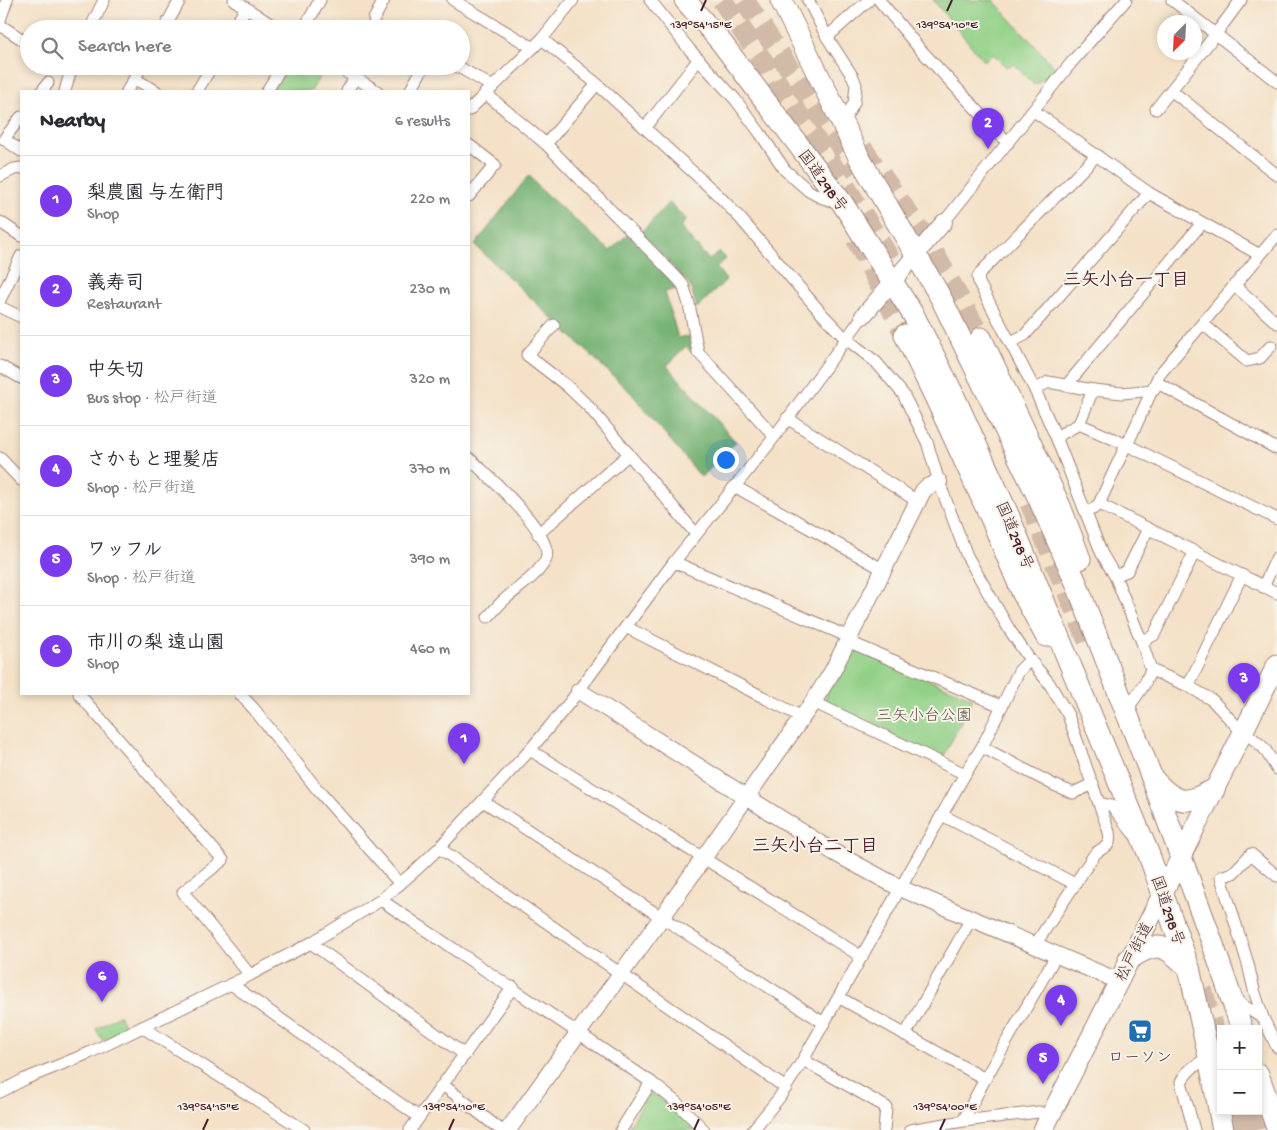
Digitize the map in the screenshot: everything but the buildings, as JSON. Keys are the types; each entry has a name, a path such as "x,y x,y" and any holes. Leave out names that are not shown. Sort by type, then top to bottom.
{"highway":[{"name":"国道298号","path":"685,0 722,42 843,204 923,333 953,394 1070,663 1162,892 1189,968 1223,1130"},
{"name":"国道298号","path":"781,0 860,159 950,315 1038,497 1075,580 1152,778 1180,857 1212,938 1241,1025"},
{"path":"905,335 987,509 1023,594 1089,712"},
{"path":"982,338 1060,506 1094,595 1107,665"},
{"path":"1152,778 1164,792 1184,800 1189,800 1214,790"},
{"path":"1129,959 1152,946 1161,946 1170,951 1189,968"},
{"path":"1262,1085 1277,1128"}],"main road":[{"name":"松戸街道","path":"1046,1123 1277,664"}],"street":[{"path":"0,20 7,0"},
{"path":"94,20 104,0"},
{"path":"169,20 180,0"},
{"path":"234,0 264,20"},
{"path":"309,20 320,0"},
{"path":"374,19 384,0"},
{"path":"454,0 538,43 597,84 735,213 822,314 846,338 876,362 903,394 921,429 967,556 1009,629 1030,660 1049,683 1068,715 1111,840 1104,849 1094,854 1035,945"},
{"path":"472,10 479,0"},
{"path":"470,109 538,43 573,0"},
{"path":"650,0 735,99 785,170 809,191 820,197 843,204"},
{"path":"808,0 827,37 853,77 856,85 854,103 842,124"},
{"path":"827,37 869,0"},
{"path":"879,0 919,48 1008,143"},
{"path":"0,1092 25,1079 89,1053 142,1028 311,943 381,900 439,848 530,750 578,691 674,562 774,436 863,316 917,256 1071,63 1126,0"},
{"path":"1172,0 1277,82"},
{"path":"1156,109 1216,35 1241,0"},
{"path":"239,20 246,8"},
{"path":"0,26 20,38"},
{"path":"645,128 699,59"},
{"path":"65,90 69,75"},
{"path":"128,90 137,75"},
{"path":"198,90 207,75"},
{"path":"269,90 277,75"},
{"path":"350,75 375,90"},
{"path":"411,90 419,75"},
{"path":"469,75 489,90 546,144 678,278 683,285 689,304 698,352 774,436"},
{"path":"348,90 355,78"},
{"path":"135,79 154,90"},
{"path":"546,144 597,84"},
{"path":"1172,91 1277,175"},
{"path":"1034,111 1149,193 1260,255"},
{"path":"20,118 4,139 20,151"},
{"path":"470,146 495,165 470,195"},
{"path":"1097,156 978,277 979,283 1036,390 1102,554 1115,576 1142,642 1150,670 1144,685 1125,712"},
{"path":"0,176 20,168"},
{"path":"1011,342 1025,335 1149,193"},
{"path":"0,222 20,235"},
{"path":"1066,386 1202,223"},
{"path":"1085,512 1098,507 1159,375 1277,235"},
{"path":"0,300 20,258"},
{"path":"1234,286 1277,323"},
{"path":"0,307 20,317"},
{"path":"1202,324 1247,360 1260,358 1275,346"},
{"path":"554,325 527,355 567,386 589,408 696,534"},
{"path":"0,366 20,377"},
{"path":"1036,390 1048,382 1122,393 1155,386 1276,447"},
{"path":"1056,436 1080,424 1093,390"},
{"path":"787,418 917,501"},
{"path":"1080,424 1277,519"},
{"path":"538,534 629,454"},
{"path":"0,458 20,479"},
{"path":"470,459 534,524 548,550 548,556 540,570 502,601 488,617"},
{"path":"508,1130 662,917 702,857 813,702 832,672 917,501 927,487 939,482"},
{"path":"734,486 884,570"},
{"path":"1099,504 1277,593"},
{"path":"1115,576 1127,571 1148,529"},
{"path":"1142,642 1154,635 1195,552"},
{"path":"1264,587 1277,558"},
{"path":"674,562 1001,706"},
{"path":"1188,686 1242,576"},
{"path":"626,627 802,716"},
{"path":"753,1130 786,1088 804,1060 900,888 982,747 1019,671 1030,660"},
{"path":"1150,670 1188,686 1212,700 1243,733 1264,748 1277,769"},
{"path":"578,691 835,853 900,888 1118,981"},
{"path":"80,695 222,860 183,892 250,975"},
{"path":"241,695 317,789 400,884"},
{"path":"813,702 965,774"},
{"path":"982,747 1073,793 1093,784"},
{"path":"530,750 862,957"},
{"path":"483,800 824,1023"},
{"path":"1099,802 1112,806 1130,832 1141,836"},
{"path":"942,815 1075,884"},
{"path":"439,848 786,1088"},
{"path":"1275,1039 1263,1018 1221,877 1233,873 1251,854 1277,876"},
{"path":"381,900 651,1082 676,1102 704,1130"},
{"path":"905,1035 971,919"},
{"path":"311,943 465,1055"},
{"path":"964,1121 985,1079 1057,954"},
{"path":"231,984 419,1117"},
{"path":"410,1130 513,988"},
{"path":"840,998 985,1079"},
{"path":"1232,998 1263,1018"},
{"path":"142,1028 304,1130"},
{"path":"1194,1130 1181,1082 1190,1069 1209,1057"},
{"path":"804,1060 886,1107 884,1130"},
{"path":"621,1130 651,1082"},
{"path":"442,1085 501,1130"},
{"path":"910,1130 1039,1112 1046,1123"}],"green space":[{"path":"933,0 993,0 1057,70 1034,85 1014,64 1006,67 993,54 984,61"},
{"path":"280,75 320,75 312,90 272,90"},
{"path":"529,175 538,187 610,251 628,234 679,288 665,292 678,338 689,336 693,354 686,346 667,366 736,442 701,477 632,394 475,245"},
{"path":"669,202 687,220 680,227 709,260 720,252 726,259 716,267 726,280 697,308 691,288 687,282 641,233"},
{"name":"三矢小台公園","path":"858,651 973,698 942,760 826,705 825,698 847,657"},
{"path":"119,1015 126,1028 103,1041 96,1029"},
{"path":"654,1094 691,1122 697,1130 627,1130 648,1095"}],"tunnel":[{"path":"722,0 829,160 895,267"},
{"path":"744,0 857,171"},
{"path":"862,148 928,242 981,338"},
{"path":"856,239 905,335"},
{"path":"1030,503 1089,643"},
{"path":"1202,989 1217,1042"},
{"path":"1234,1115 1237,1130"},
{"path":"1254,1115 1257,1130"}],"place":[{"name":"義寿司","path":"988,149"},
{"name":"中矢切","path":"1244,704"},
{"name":"梨農園 与左衛門","path":"464,764"},
{"name":"市川の梨 遠山園","path":"102,1002"},
{"name":"さかもと理髪店","path":"1061,1026"},
{"name":"ローソン","path":"1140,1031"},
{"name":"ワッフル","path":"1043,1084"}],"district":[{"name":"三矢小台一丁目","path":"1126,279"},
{"name":"三矢小台二丁目","path":"815,845"}]}
